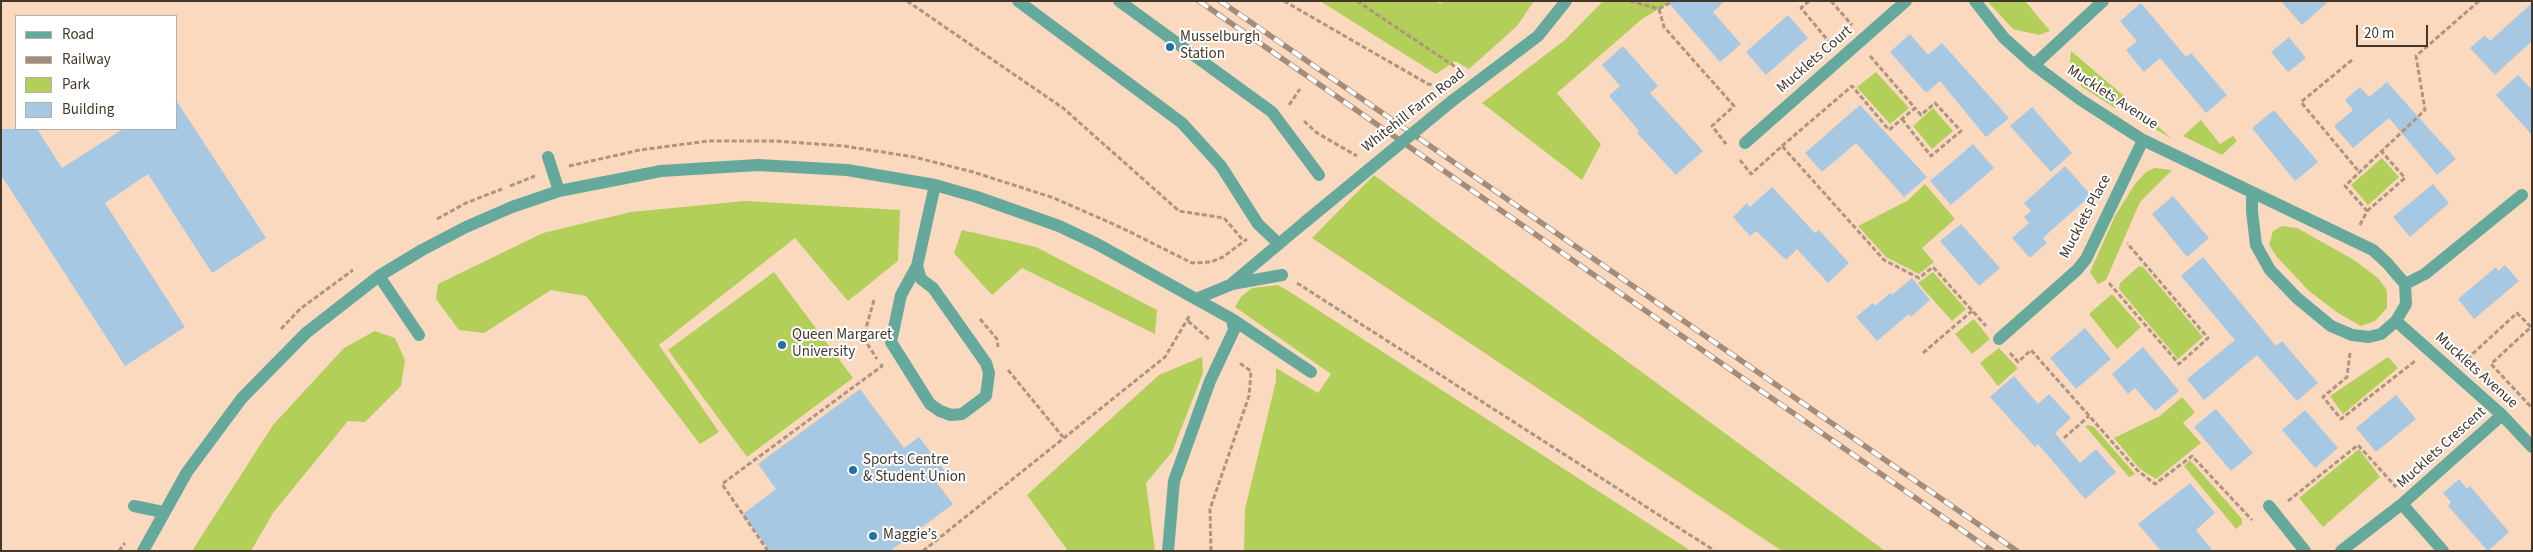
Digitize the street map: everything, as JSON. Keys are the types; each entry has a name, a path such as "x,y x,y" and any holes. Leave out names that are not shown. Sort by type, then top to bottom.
{"street":[{"path":"1018,1 1182,123 1221,166 1258,224 1279,244"},
{"path":"1119,1 1272,112 1319,175"},
{"name":"Whitehill Farm Road","path":"1230,285 1371,165 1538,36 1566,1"},
{"name":"Mucklets Court","path":"1746,143 1906,1"},
{"name":"Mucklets Avenue","path":"1975,1 2004,38 2034,65 2081,100 2143,140 2353,239 2372,250 2387,263 2405,284"},
{"path":"2034,65 2103,1"},
{"name":"Mucklets Place","path":"1999,339 2077,270 2086,259 2143,140"},
{"path":"548,157 559,191"},
{"path":"143,551 163,512 192,464 242,398 306,333 380,276 422,250 466,227 512,208 559,191 661,171 758,165 847,170 935,185 1002,205 1058,226 1135,263 1232,319 1311,372"},
{"path":"917,266 921,279 934,288 986,363 989,373 986,396 962,414 940,411 930,404 891,342 901,295 917,266 935,185"},
{"path":"2252,193 2256,245 2262,259 2297,298 2331,326 2352,335 2369,337 2396,322 2406,304 2405,284 2424,274 2522,195"},
{"path":"1196,298 1230,285 1282,275"},
{"path":"380,276 419,335"},
{"path":"1168,551 1174,481 1210,381 1234,330 1232,319"},
{"name":"Mucklets Avenue","path":"2396,322 2502,415 2532,447"},
{"name":"Mucklets Crescent","path":"2341,551 2405,502 2502,415"},
{"name":"Mucklets Crescent","path":"2405,502 2443,551"},
{"path":"134,506 163,512"},
{"path":"2271,509 2305,551"}],"path":[{"path":"907,1 1063,108 1179,211 1224,218 1244,240"},
{"path":"1284,1 1428,84 1440,87 1448,82"},
{"path":"1357,1 1464,72 1475,85"},
{"path":"1630,1 1659,9 1673,1"},
{"path":"1810,1 1801,8 1842,57"},
{"path":"1831,1 1921,115 1935,103 1960,131 1931,156 1902,119"},
{"path":"2367,212 2345,186 2425,110 2416,56 2479,1"},
{"path":"1659,9 1664,27 1734,106 1712,126 1729,146"},
{"path":"2352,60 2301,102 2360,173"},
{"path":"1456,78 1464,72"},
{"path":"1734,153 1751,174 1852,86 1889,130 1915,108"},
{"path":"1295,113 1288,107 1300,89"},
{"path":"1302,120 1317,133 1371,165"},
{"path":"432,222 466,203 552,170 640,150 708,141 775,141 844,146 914,157 973,172 1054,198 1122,228 1192,263 1211,262 1223,257 1239,244 1260,260"},
{"path":"1782,146 1884,260 1919,278 1933,267 2018,362 2031,350 2137,470 2155,484 2192,456 2252,520"},
{"path":"2353,239 2367,212 2405,178 2382,152"},
{"path":"2109,283 2179,364 2208,338 2126,243"},
{"path":"275,336 300,309 360,266"},
{"path":"1282,275 1308,288 1715,551"},
{"path":"922,551 1165,356 1188,321 1196,298"},
{"path":"768,551 722,484 882,366 868,345 866,328 874,300"},
{"path":"1923,353 1972,311"},
{"path":"2453,371 2518,313 2531,327 2491,364 2532,408"},
{"path":"1188,321 1224,352 1251,371 1249,396 1210,509 1211,551"},
{"path":"2352,335 2347,378 2323,397 2341,419 2429,350"},
{"path":"2064,438 2089,416"},
{"path":"2271,509 2358,445 2405,502"},
{"path":"119,551 126,541"}],"green space":[{"path":"1320,1 1436,1 1441,4 1441,1 1534,1 1517,26 1469,69 1455,61 1436,74"},
{"path":"1603,1 1672,1 1642,19 1557,93 1601,144 1582,180 1482,103 1565,40"},
{"path":"1987,1 2025,1 2050,31 2039,35 2013,29"},
{"path":"2071,51 2124,96 2115,108 2082,87 2074,76 2070,62"},
{"path":"1876,72 1909,108 1890,124 1857,87"},
{"path":"2135,106 2171,138 2128,114"},
{"path":"1933,108 1953,131 1932,149 1913,126"},
{"path":"2201,120 2220,144 2233,136 2237,141 2222,155 2183,136"},
{"path":"2382,158 2399,177 2368,205 2351,185"},
{"path":"2155,168 2172,170 2140,202 2106,280 2098,284 2090,272 2115,216 2135,184 2146,172"},
{"path":"1374,175 1885,551 1782,551 1312,238"},
{"path":"1925,184 1955,219 1922,248 1934,262 1919,274 1886,257 1858,226 1907,201"},
{"path":"745,201 900,210 898,261 848,301 795,238 659,345 719,432 700,444 586,296 551,290 484,333 459,330 436,299 438,284 543,233 631,212"},
{"path":"2282,226 2297,228 2354,260 2378,278 2387,290 2387,308 2375,321 2361,326 2338,313 2309,291 2277,257 2269,245 2273,231"},
{"path":"962,230 1036,247 1157,310 1155,334 1022,268 992,295 954,253"},
{"path":"2139,266 2143,267 2203,337 2178,359 2119,289 2120,283"},
{"path":"774,272 853,378 747,457 668,350"},
{"path":"1933,272 1966,309 1952,321 1918,283"},
{"path":"1278,285 1691,551 1244,551 1245,509 1276,381 1276,368 1318,393 1331,374 1235,307 1241,297 1252,288"},
{"path":"2112,294 2141,327 2117,349 2089,314"},
{"path":"1974,319 1990,339 1972,354 1955,334"},
{"path":"375,331 395,338 405,360 401,386 365,422 348,421 273,513 251,551 192,551 273,425 344,348"},
{"path":"1999,348 2018,368 1998,386 1980,363"},
{"path":"1202,357 1203,373 1172,452 1146,483 1155,551 1068,551 1027,495 1159,375"},
{"path":"2388,357 2398,368 2343,414 2330,396"},
{"path":"2182,397 2195,412 2183,423 2201,443 2156,479 2140,469 2114,438 2160,416"},
{"path":"2085,426 2094,427 2135,474 2129,477"},
{"path":"2359,449 2380,477 2323,527 2299,498"},
{"path":"2190,460 2242,519 2242,524 2236,529 2184,466"}],"building":[{"path":"1667,1 1725,1 1713,12 1741,44 1720,62"},
{"path":"2281,1 2329,1 2302,25"},
{"path":"2141,3 2186,57 2191,53 2227,95 2206,113 2160,58 2144,72 2126,50 2137,41 2120,21"},
{"path":"2532,3 2532,41 2495,75 2470,48 2485,35 2490,41"},
{"path":"1788,15 1808,38 1766,75 1746,52"},
{"path":"1910,34 1928,55 1942,43 2009,118 1986,137 1940,81 1926,93 1890,52"},
{"path":"2289,37 2306,58 2288,72 2271,52"},
{"path":"1623,46 1658,86 1650,93 1703,151 1676,175 1637,133 1639,131 1609,96 1620,86 1602,65"},
{"path":"2518,75 2532,90 2532,135 2496,95"},
{"path":"2387,82 2456,159 2437,175 2389,118 2353,148 2334,126 2353,110 2345,100 2360,87 2369,97"},
{"path":"178,103 266,238 212,273 148,174 105,203 185,327 125,366 1,175 1,129 38,130 62,168 121,130 178,130"},
{"path":"1860,105 1927,177 1904,197 1856,143 1822,172 1805,153"},
{"path":"2032,107 2072,153 2051,172 2010,126"},
{"path":"2274,110 2318,162 2295,181 2252,128"},
{"path":"1973,144 1994,168 1951,205 1930,181"},
{"path":"2065,166 2091,195 2043,238 2047,243 2030,258 2012,238 2029,223 2024,217 2031,211 2024,203"},
{"path":"2433,184 2449,203 2410,237 2393,217"},
{"path":"1772,187 1815,233 1819,230 1849,263 1828,283 1797,249 1786,260 1756,231 1750,236 1733,217 1747,203 1750,207"},
{"path":"2173,196 2209,238 2187,257 2152,214"},
{"path":"1961,224 2000,268 1979,286 1940,241"},
{"path":"2203,257 2276,346 2282,341 2318,383 2297,401 2257,355 2204,400 2187,379 2235,340 2181,276"},
{"path":"2505,265 2519,281 2474,319 2458,299 2496,267 2498,271"},
{"path":"1912,278 1930,300 1911,317 1909,314 1877,341 1856,317 1873,303 1875,306 1890,293 1892,295"},
{"path":"2085,328 2111,359 2076,389 2050,358"},
{"path":"2143,347 2179,391 2155,411 2135,388 2128,394 2112,374"},
{"path":"2014,376 2038,404 2049,394 2071,418 2055,433 2080,463 2096,449 2116,472 2085,499 2038,444 2035,447 1990,397"},
{"name":"Sports Centre & Student Union","path":"860,389 904,448 919,437 948,475 937,483 953,504 890,551 770,551 743,514 776,489 758,464"},
{"path":"2396,395 2416,419 2376,452 2356,428"},
{"path":"2216,409 2253,453 2231,471 2194,427"},
{"path":"2305,410 2338,448 2315,468 2282,430"},
{"path":"2459,479 2467,489 2470,486 2509,532 2488,551 2448,506 2451,502 2443,493"},
{"path":"2190,483 2215,513 2196,530 2213,551 2161,551 2138,524"}],"railway":[{"path":"1199,1 1992,551"},
{"path":"1220,1 2017,551"}],"place":[{"name":"Musselburgh Station","path":"1170,47"},
{"name":"Queen Margaret University","path":"782,345"},
{"name":"Sports Centre & Student Union","path":"853,470"},
{"name":"Maggie’s","path":"873,536"}]}
